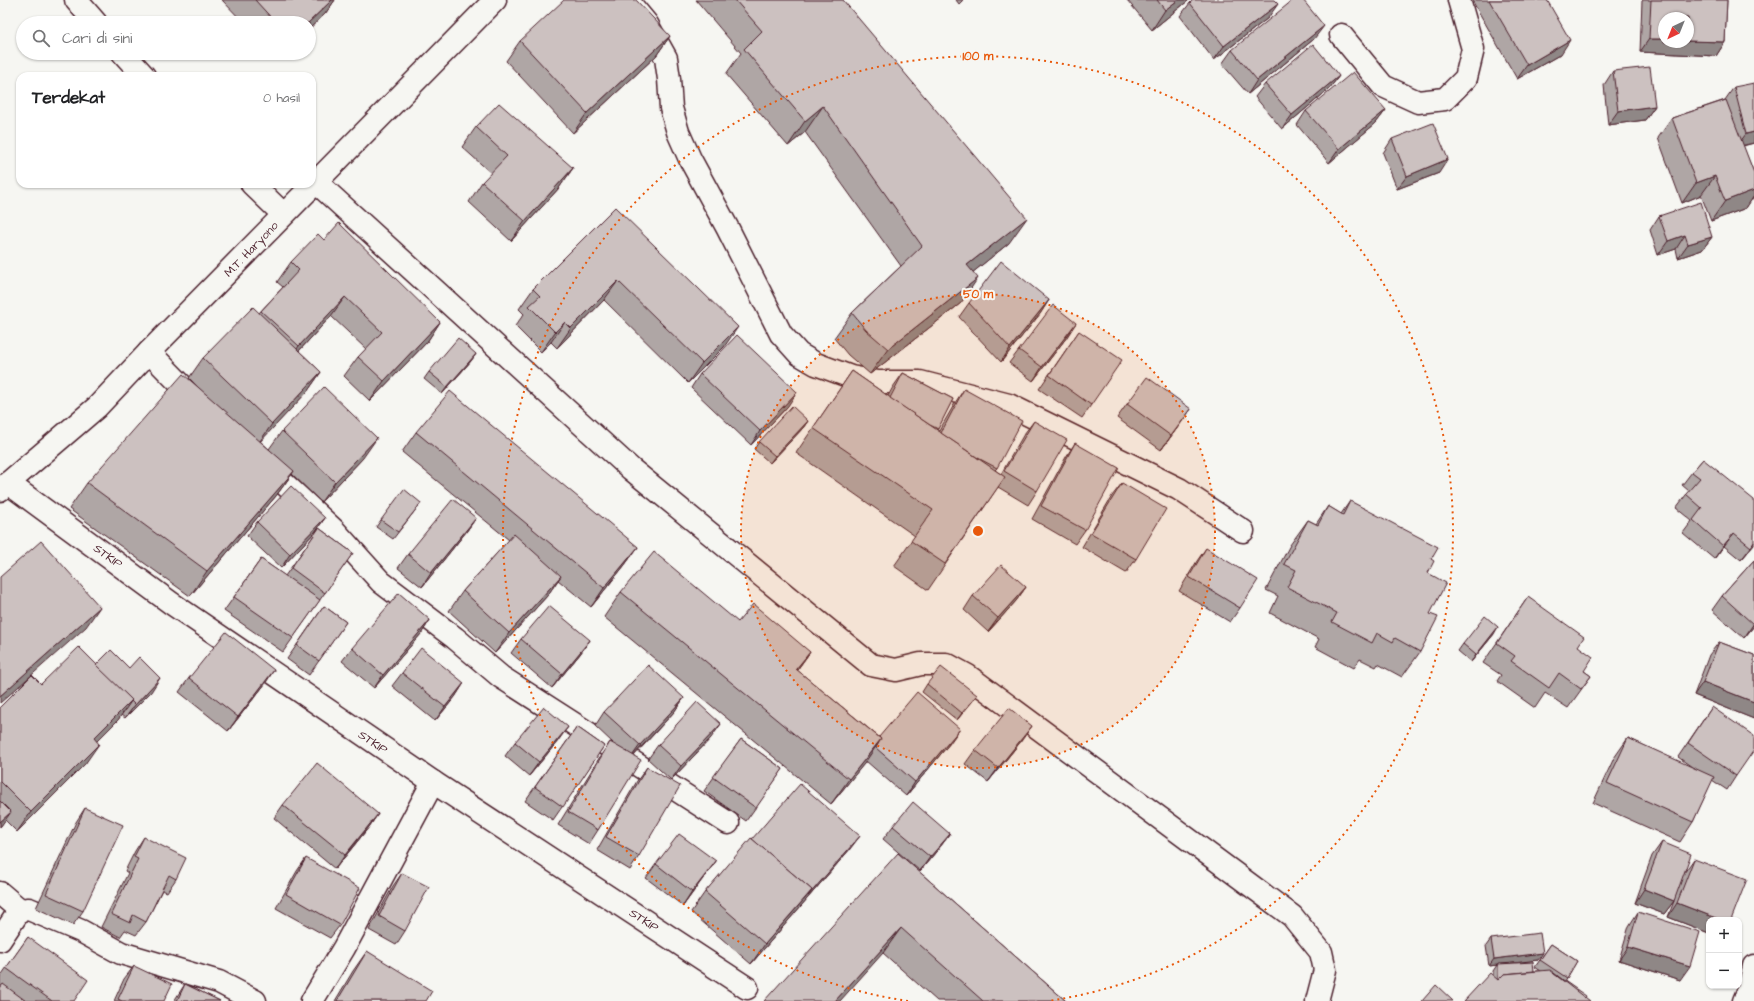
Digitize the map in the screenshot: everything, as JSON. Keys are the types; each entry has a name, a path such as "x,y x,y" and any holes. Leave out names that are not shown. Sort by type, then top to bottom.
{"main road":[{"path":"76,0 90,16"},
{"name":"M.T. Haryono","path":"316,182 494,0"},
{"path":"627,0 647,24 666,58 670,79 671,108 678,132 690,159 728,229 781,334 799,354 816,364 851,377 878,382 920,382 1009,405 1179,489 1243,531"},
{"path":"1341,35 1383,86 1418,102 1445,99 1466,78 1473,49 1459,0"},
{"path":"129,60 140,72"},
{"path":"316,182 631,469 871,665 896,670 921,664 946,664 968,676 1292,916 1321,952 1325,970 1317,1001"},
{"path":"256,188 284,214"},
{"name":"M.T. Haryono","path":"4,486 97,407 310,188"},
{"path":"149,352 214,417"},
{"path":"248,450 335,531 381,582 455,638 501,677 728,823"},
{"name":"STKIP","path":"4,486 171,603 433,782 748,988"},
{"path":"312,1001 344,948 433,782"},
{"path":"0,893 20,910 29,909 81,931 121,952 219,982 255,1001"},
{"path":"0,940 20,910"},
{"path":"1749,994 1754,966"}],"building":[{"path":"255,0 332,0 315,16 270,16"},
{"path":"564,0 636,0 670,36 587,113 520,41"},
{"path":"735,0 843,0 1027,218 967,265 978,278 888,349 866,330 852,313 922,246 823,106 805,121 744,49 762,31"},
{"path":"1157,0 1178,0 1165,10"},
{"path":"1193,0 1274,0 1278,4 1224,46 1190,3"},
{"path":"1293,0 1303,0 1324,26 1257,80 1232,50"},
{"path":"1489,0 1547,0 1570,40 1527,65"},
{"path":"1651,0 1727,0 1725,42 1694,41 1694,12 1658,12 1658,39 1649,39"},
{"path":"1313,44 1339,76 1292,115 1265,84"},
{"path":"1650,67 1655,106 1618,111 1613,71"},
{"path":"1353,72 1386,110 1339,149 1306,111"},
{"path":"1754,83 1754,132 1746,134 1734,87"},
{"path":"1726,100 1754,173 1754,190 1725,201 1715,176 1696,183 1672,118"},
{"path":"499,103 573,168 525,221 482,182 507,156 476,127"},
{"path":"1433,123 1448,159 1407,176 1392,139"},
{"path":"1701,202 1712,237 1688,244 1685,235 1668,241 1659,216"},
{"path":"615,207 738,327 702,363 618,281 571,328 565,322 555,332 529,306 540,296 533,289"},
{"path":"339,223 440,322 384,381 358,357 382,332 345,297 299,346 261,311 299,270 291,262 318,234 324,240"},
{"path":"1001,261 1049,300 1010,348 969,303"},
{"path":"1053,305 1076,323 1042,367 1019,350"},
{"path":"253,307 321,372 272,424 203,358"},
{"path":"1079,331 1122,360 1091,405 1049,375"},
{"path":"737,335 797,392 760,431 700,374"},
{"path":"458,338 476,354 447,387 429,372"},
{"path":"852,371 1005,477 945,564 911,541 933,510 813,428"},
{"path":"903,373 953,399 938,429 890,398"},
{"path":"183,374 294,471 207,571 87,483"},
{"path":"1147,377 1191,409 1171,436 1127,404"},
{"path":"324,387 377,438 335,482 282,431"},
{"path":"964,389 1022,421 997,468 978,458 941,433"},
{"path":"450,391 638,547 604,588 416,432"},
{"path":"792,406 808,421 775,456 759,442"},
{"path":"1034,421 1067,440 1037,491 1004,471"},
{"path":"1075,443 1119,468 1085,530 1041,506"},
{"path":"1703,459 1754,500 1754,542 1751,547 1734,533 1723,546 1693,520 1702,508 1686,494 1700,478 1692,472"},
{"path":"1122,483 1166,509 1136,559 1091,533"},
{"path":"291,486 325,518 290,554 257,522"},
{"path":"404,489 421,503 398,532 381,520"},
{"path":"453,499 476,518 431,573 408,554"},
{"path":"1350,501 1438,547 1431,559 1434,561 1428,573 1446,583 1430,614 1438,617 1420,652 1395,638 1393,642 1377,633 1372,643 1332,622 1337,613 1287,587 1296,570 1284,564 1308,520 1318,525 1328,506 1343,515"},
{"path":"319,528 353,553 325,593 291,568"},
{"path":"514,534 561,576 509,633 463,591"},
{"path":"41,541 100,607 0,696 0,577"},
{"path":"1206,548 1258,580 1240,608 1189,577"},
{"path":"654,552 738,622 753,604 810,652 796,669 881,739 849,779 621,592"},
{"path":"261,559 320,600 293,638 234,597"},
{"path":"1754,560 1754,623 1753,624 1722,596"},
{"path":"1001,565 1026,587 998,618 973,596"},
{"path":"399,593 430,620 383,675 352,648"},
{"path":"1528,597 1584,637 1578,646 1593,657 1584,671 1591,676 1581,689 1559,673 1549,688 1511,661 1515,656 1497,643"},
{"path":"324,606 346,622 319,661 297,645"},
{"path":"549,606 590,640 562,674 521,639"},
{"path":"1485,616 1498,627 1476,655 1463,644"},
{"path":"226,632 274,670 238,717 189,678"},
{"path":"1719,642 1754,655 1754,702 1703,682"},
{"path":"79,647 132,700 94,738 99,744 31,812 0,781 0,707 32,675 41,684"},
{"path":"421,648 464,683 445,707 402,673"},
{"path":"111,650 129,668 139,657 160,678 135,705 131,701 132,700 96,665"},
{"path":"648,665 684,698 640,745 604,712"},
{"path":"941,667 977,695 962,713 927,684"},
{"path":"917,692 960,729 915,782 876,748 881,739 879,737"},
{"path":"697,702 721,724 681,766 658,745"},
{"path":"544,707 568,727 539,762 515,742"},
{"path":"1712,707 1754,736 1754,750 1736,776 1688,743"},
{"path":"1009,708 1032,726 998,768 975,750"},
{"path":"577,727 604,746 563,807 535,787"},
{"path":"1628,738 1714,777 1693,822 1607,783"},
{"path":"741,739 783,769 756,808 713,777"},
{"path":"610,742 641,760 598,830 568,812"},
{"path":"317,763 378,814 345,855 283,805"},
{"path":"647,767 680,786 639,856 606,837"},
{"path":"800,784 860,836 808,896 812,890 752,839"},
{"path":"0,801 11,812 0,822"},
{"path":"913,802 950,834 930,857 893,826"},
{"path":"85,808 123,825 83,911 46,894"},
{"path":"679,834 716,861 692,892 656,864"},
{"path":"144,837 186,858 176,879 169,875 146,922 133,915 130,923 111,914 138,859 134,857"},
{"path":"751,838 812,890 765,944 705,892"},
{"path":"1662,842 1691,854 1674,901 1644,889"},
{"path":"898,853 1066,1001 983,1001 901,928 835,1001 764,1001"},
{"path":"306,858 360,888 340,925 286,894"},
{"path":"1694,859 1747,879 1732,917 1713,917 1677,903"},
{"path":"402,873 429,887 405,931 379,916"},
{"path":"1638,912 1700,932 1690,966 1628,947"},
{"path":"1540,933 1543,953 1494,959 1491,939"},
{"path":"28,937 88,980 74,1001 52,1001 6,968"},
{"path":"1551,944 1577,961 1567,978 1540,960"},
{"path":"367,951 432,991 426,1001 337,1001"},
{"path":"1533,962 1534,971 1504,974 1498,980 1498,964"},
{"path":"134,966 172,984 164,1001 122,1001 118,999"},
{"path":"1550,970 1590,1001 1464,1001 1490,973 1498,980 1504,974"},
{"path":"1553,973 1586,996 1585,998"},
{"path":"3,984 26,1001 0,1001 0,988"},
{"path":"185,984 220,1001 177,1001"},
{"path":"1436,985 1453,1001 1422,1001"}]}
